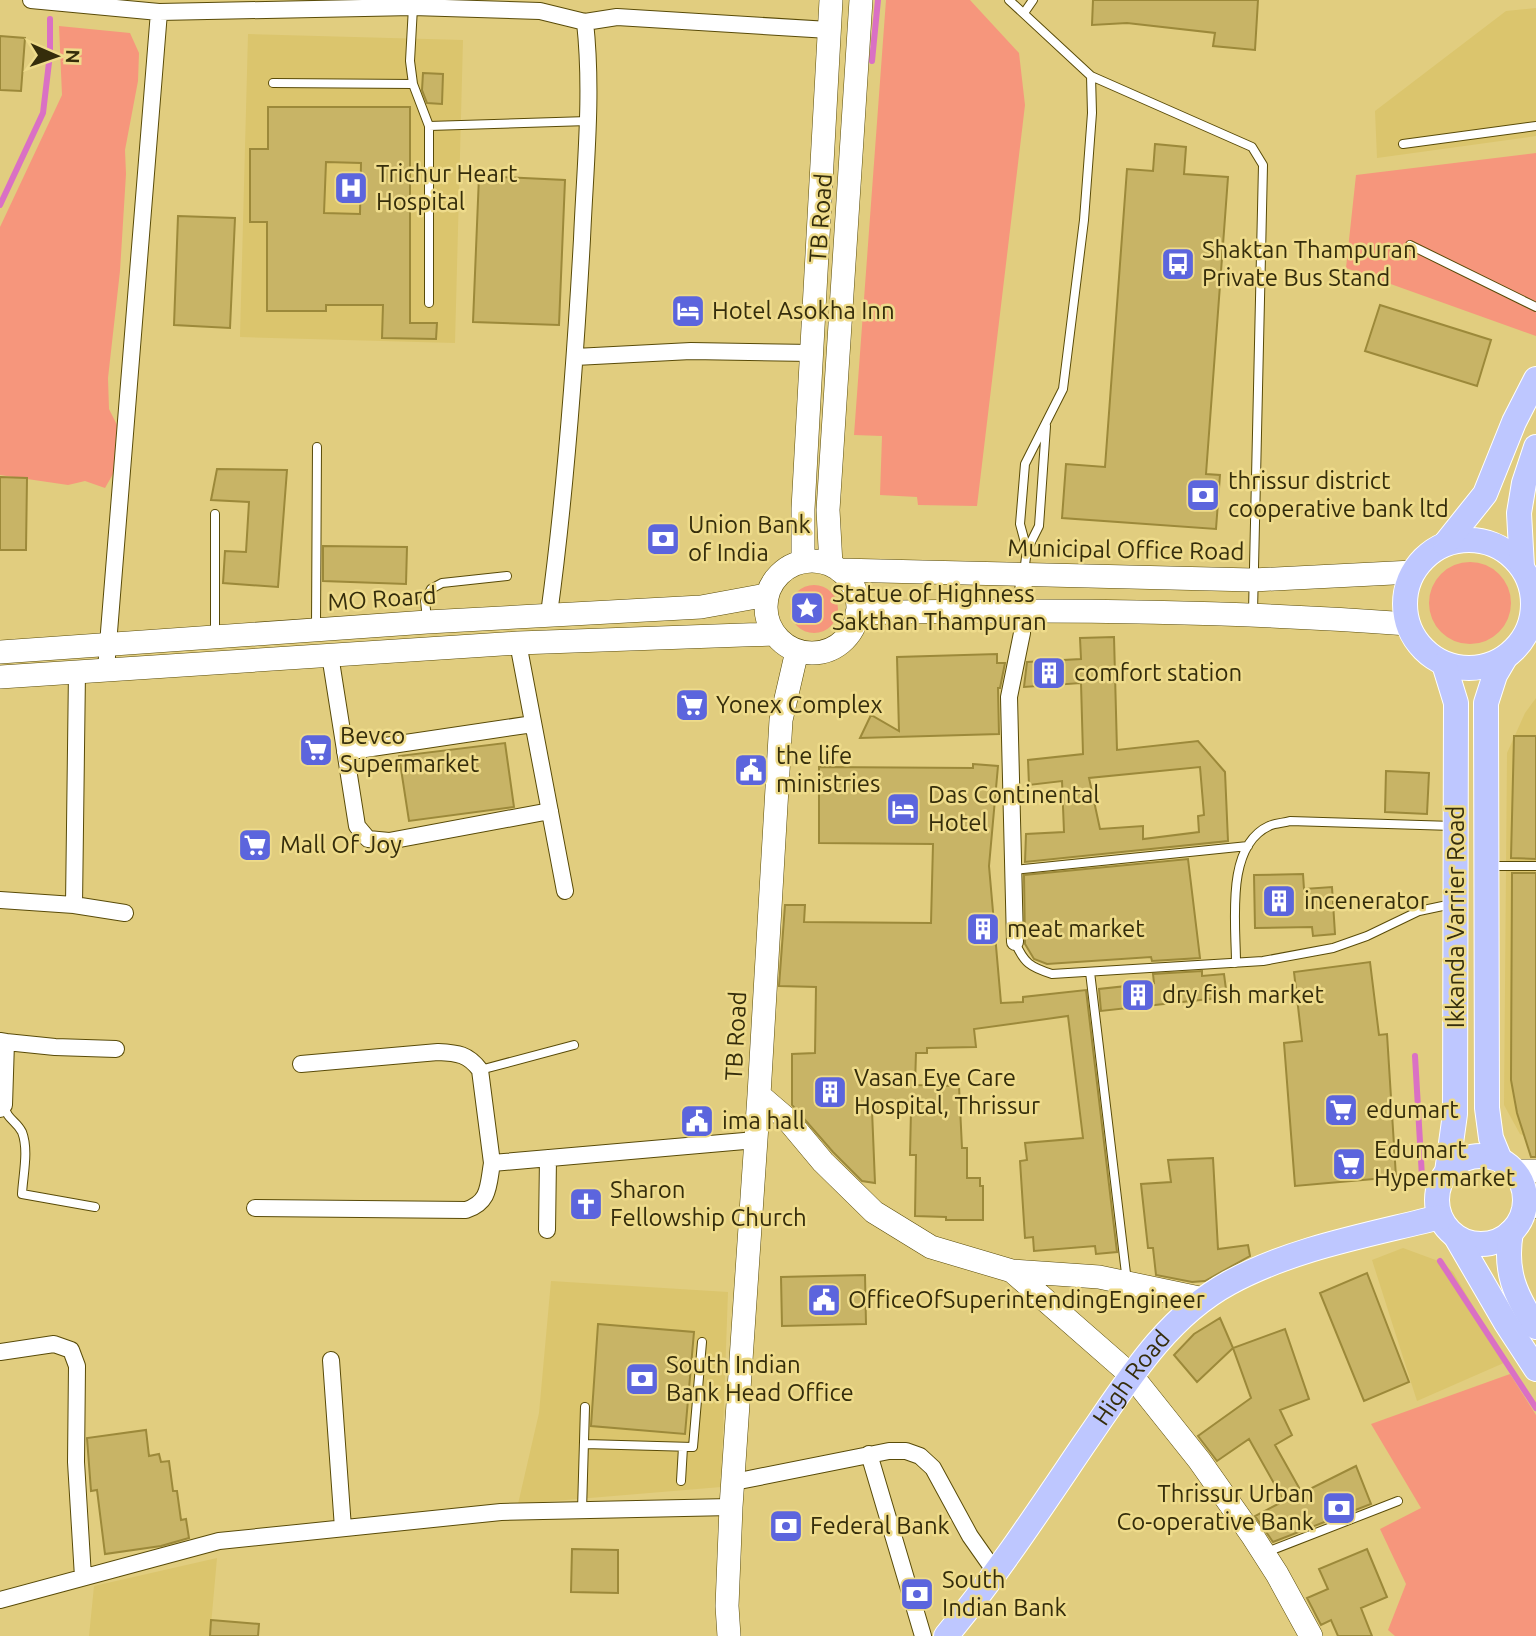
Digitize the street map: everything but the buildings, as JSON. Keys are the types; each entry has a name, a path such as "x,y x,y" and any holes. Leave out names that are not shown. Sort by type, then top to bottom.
{"main road":[{"path":"803,561 831,0"},
{"name":"TB Road","path":"835,567 828,510 861,0"},
{"path":"1444,544 1485,494 1514,422 1536,379"},
{"path":"1530,580 1507,551 1487,541 1466,539 1444,544 1426,555 1413,572 1406,592 1405,612 1408,624 1417,643 1427,653 1444,664 1465,669 1486,667 1505,658 1533,627 1534,600 1519,513 1524,483 1536,447"},
{"path":"803,561 817,561 835,567 854,589 858,604 850,633 840,643 819,652 797,651 785,645 774,634 768,622 767,595 772,583 780,573 803,561"},
{"name":"Municipal Office Road","path":"835,567 1254,580 1413,572"},
{"name":"MO Roard","path":"0,652 549,614 701,607 767,595"},
{"path":"857,613 1022,611 1253,614 1408,624"},
{"path":"0,677 518,643 774,634"},
{"name":"TB Road","path":"729,1636 727,1606 730,1507 734,1482 759,1095 780,720 797,651"},
{"name":"Ikkanda Varrier Road","path":"1505,658 1495,675 1486,703 1487,1108 1491,1138 1516,1168"},
{"name":"Ikkanda Varrier Road","path":"1444,664 1456,703 1455,1114 1447,1172"},
{"path":"759,1095 787,1119 823,1162 874,1212 931,1247 1012,1271 1099,1277 1205,1299"},
{"path":"1536,1327 1524,1310 1510,1278 1507,1253 1523,1216 1522,1187 1516,1168 1486,1157 1471,1157 1447,1172 1438,1194 1440,1217 1456,1237 1506,1324 1536,1369"},
{"path":"1456,1237 1479,1244 1490,1243 1523,1216"},
{"name":"High Road","path":"946,1636 996,1573 1132,1376 1180,1317 1228,1283 1286,1257 1440,1217"},
{"path":"1012,1271 1132,1376 1199,1460 1264,1554 1311,1636"}],"street":[{"path":"31,0 159,12 211,5 413,6 540,11 585,22 617,8 829,30"},
{"path":"106,669 159,12"},
{"path":"549,614 575,357 588,121 589,62 585,22"},
{"path":"575,357 691,351 812,353"},
{"path":"1015,942 1009,697 1022,633 1024,573"},
{"path":"518,643 565,891"},
{"path":"330,655 357,825 368,839 389,841 550,811"},
{"path":"75,905 77,671"},
{"path":"345,752 533,724"},
{"path":"0,900 75,905 125,914"},
{"path":"2,1107 3,1042 116,1049"},
{"path":"256,1208 466,1210 479,1206 486,1196 492,1163 480,1070 471,1058 458,1053 411,1054 301,1064"},
{"path":"492,1163 756,1140"},
{"path":"547,1230 548,1158"},
{"path":"0,1352 54,1344 71,1350 77,1366 76,1462 83,1577"},
{"path":"331,1360 343,1528"},
{"path":"734,1482 869,1454 906,1451 920,1456 933,1468 970,1536 996,1573"},
{"path":"869,1454 923,1636"},
{"path":"0,1600 219,1541 500,1512 730,1507"}],"lane":[{"path":"1009,0 1091,76 1252,147 1263,165 1253,614"},
{"path":"1024,13 1033,0"},
{"path":"413,6 410,61 413,84 429,127 429,303"},
{"path":"1027,550 1020,524 1025,464 1063,389 1084,220 1092,113 1091,76"},
{"path":"273,83 413,84"},
{"path":"429,127 588,121"},
{"path":"1403,144 1536,126"},
{"path":"1410,245 1536,307"},
{"path":"1024,573 1027,550 1039,526 1046,422"},
{"path":"316,629 317,447"},
{"path":"215,514 215,636"},
{"path":"427,622 425,601 431,589 442,583 507,576"},
{"path":"1236,963 1236,882 1242,855 1252,838 1269,826 1290,821 1456,826"},
{"path":"1013,870 1248,846"},
{"path":"1486,866 1536,866"},
{"path":"1015,942 1022,959 1035,968 1052,974 1263,961 1333,948 1367,936 1419,911 1455,904"},
{"path":"1090,972 1127,1282"},
{"path":"480,1070 574,1045"},
{"path":"2,1107 6,1115 20,1128 25,1141 22,1194 95,1207"},
{"path":"584,1444 693,1447 702,1342"},
{"path":"582,1510 586,1407"},
{"path":"681,1480 683,1447"},
{"path":"1264,1554 1398,1501"}],"shaded area":[{"path":"886,0 970,0 1019,53 1025,105 977,506 918,505 917,497 880,495 882,436 854,435"},
{"path":"1536,8 1536,136 1377,158 1375,111 1506,11"},
{"path":"59,26 130,33 139,53 138,81 125,150 120,271 108,378 109,409 117,425 113,474 105,488 85,481 68,485 0,475 0,227 62,95"},
{"name":"Trichur Heart Hospital","path":"248,34 463,40 455,343 240,337"},
{"path":"1536,153 1536,336 1346,268 1356,175"},
{"path":"1470,562 1486,565 1499,574 1508,587 1511,603 1508,619 1499,632 1486,641 1470,644 1454,641 1441,632 1432,619 1429,603 1432,587 1441,574 1454,565"},
{"path":"814,585 831,592 838,609 831,626 814,633 797,626 790,609 797,592"},
{"path":"1536,698 1536,1141 1520,1134 1504,1105 1507,753 1525,713"},
{"path":"1403,1248 1441,1262 1453,1272 1506,1362 1417,1401 1372,1260"},
{"path":"551,1281 728,1292 721,1487 518,1504 539,1413"},
{"path":"1510,1374 1536,1415 1536,1636 1395,1636 1388,1630 1406,1584 1380,1529 1421,1508 1371,1424"},
{"path":"217,1558 210,1636 89,1636 94,1586"}],"waterway":[{"path":"872,61 878,0"},
{"path":"0,205 43,113 50,54 50,19"},
{"path":"1415,1056 1422,1177"},
{"path":"1440,1261 1536,1408"}],"place":[{"name":"Trichur Heart Hospital","path":"351,188"},
{"name":"Shaktan Thampuran Private Bus Stand","path":"1178,264"},
{"name":"Hotel Asokha Inn","path":"688,311"},
{"name":"thrissur district cooperative bank ltd","path":"1203,495"},
{"name":"Union Bank of India","path":"663,539"},
{"name":"Statue of Highness Sakthan Thampuran","path":"807,608"},
{"name":"comfort station","path":"1049,673"},
{"name":"Yonex Complex","path":"692,705"},
{"name":"Bevco Supermarket","path":"316,750"},
{"name":"the life ministries","path":"751,770"},
{"name":"Das Continental Hotel","path":"903,809"},
{"name":"Mall Of Joy","path":"255,845"},
{"name":"incenerator","path":"1279,901"},
{"name":"meat market","path":"983,929"},
{"name":"dry fish market","path":"1138,995"},
{"name":"Vasan Eye Care Hospital, Thrissur","path":"830,1092"},
{"name":"edumart","path":"1341,1110"},
{"name":"ima hall","path":"697,1121"},
{"name":"Edumart Hypermarket","path":"1349,1164"},
{"name":"Sharon Fellowship Church","path":"586,1204"},
{"name":"OfficeOfSuperintendingEngineer","path":"824,1300"},
{"name":"South Indian Bank Head Office","path":"642,1379"},
{"name":"Thrissur Urban Co-operative Bank","path":"1339,1508"},
{"name":"Federal Bank","path":"786,1526"},
{"name":"South Indian Bank","path":"917,1594"}]}
